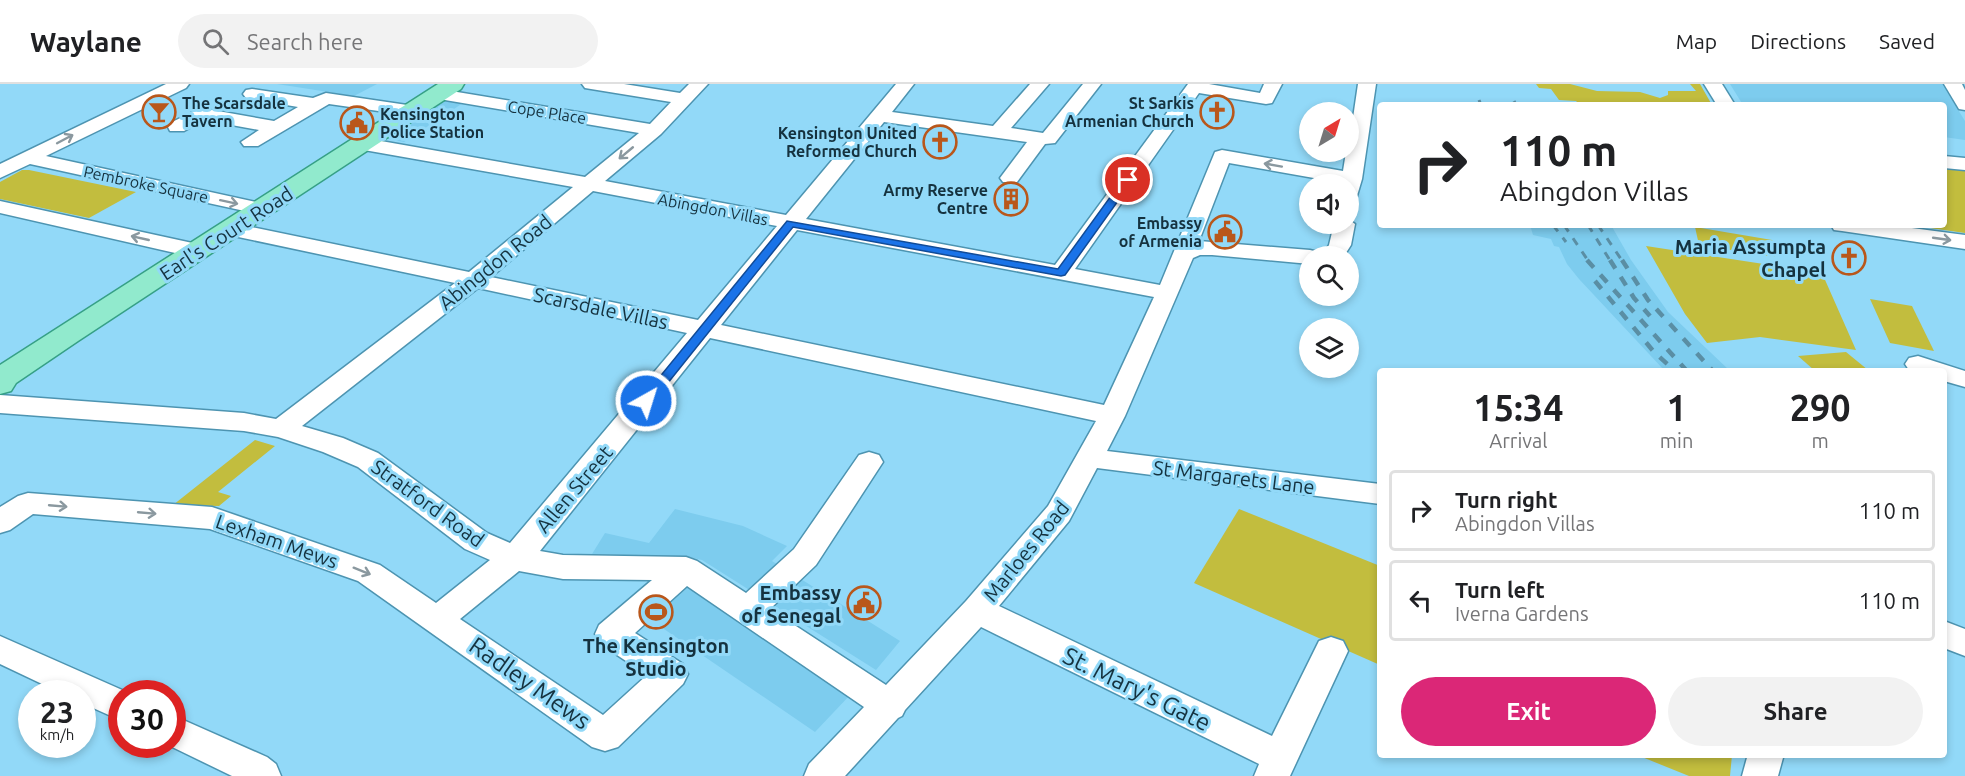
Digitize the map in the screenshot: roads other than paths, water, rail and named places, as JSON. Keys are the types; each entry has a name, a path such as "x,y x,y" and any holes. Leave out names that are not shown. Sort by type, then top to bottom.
{"main road":[{"name":"Earl's Court Road","path":"1,386 197,251 446,89"}],"street":[{"path":"0,172 180,84"},
{"path":"591,84 684,99"},
{"name":"Abingdon Road","path":"281,429 474,280 654,130 699,84"},
{"name":"Allen Street","path":"514,558 705,330 905,84"},
{"path":"999,131 1040,84"},
{"path":"879,116 1048,139 1092,84"},
{"path":"1352,174 1367,84"},
{"path":"1713,84 1724,102"},
{"path":"1953,84 1965,105"},
{"path":"1061,273 1196,86 1270,91"},
{"name":"Cope Place","path":"446,89 654,130"},
{"path":"252,94 315,104"},
{"path":"251,142 326,98 414,111"},
{"path":"177,127 201,114 276,127"},
{"path":"1010,178 1040,138"},
{"name":"Abingdon Villas","path":"364,144 1168,293"},
{"name":"Marloes Road","path":"822,776 890,706 977,610 1059,513 1112,416 1185,253 1222,156 1299,175"},
{"name":"Pembroke Square","path":"28,158 263,209"},
{"path":"1947,162 1965,164"},
{"path":"0,207 197,251"},
{"path":"1864,228 1965,242"},
{"name":"Scarsdale Villas","path":"232,229 1112,416"},
{"path":"1185,253 1196,248 1212,248 1299,257"},
{"path":"1947,374 1965,379"},
{"name":"Stratford Road","path":"1,386 281,429 333,445 368,460 476,541 514,558 563,567 686,569"},
{"name":"St Margarets Lane","path":"1089,457 1115,463 1377,494"},
{"path":"748,610 805,556 869,462"},
{"name":"Lexham Mews","path":"0,522 27,503 212,518 369,573 438,619"},
{"path":"438,619 514,558"},
{"path":"686,569 890,706"},
{"name":"Radley Mews","path":"438,619 605,736 671,674 611,634 686,569"},
{"name":"St. Mary's Gate","path":"977,610 1276,767"},
{"path":"1947,635 1965,644"},
{"path":"0,649 108,699"},
{"path":"1276,767 1331,651"},
{"path":"186,737 254,769 262,776"},
{"path":"1760,776 1765,758"}],"railway":[{"path":"1555,228 1566,242"},
{"path":"1566,228 1589,262"},
{"path":"1590,228 1611,262"},
{"path":"1600,228 1623,262"},
{"path":"1587,260 1684,368"},
{"path":"1610,260 1634,298 1650,316"},
{"path":"1622,260 1648,300 1710,368"},
{"path":"1595,281 1654,352 1672,368"}],"place":[{"name":"The Scarsdale Tavern","path":"159,112"},
{"name":"St Sarkis Armenian Church","path":"1217,112"},
{"name":"Kensington Police Station","path":"357,123"},
{"name":"Kensington United Reformed Church","path":"940,142"},
{"name":"Army Reserve Centre","path":"1011,199"},
{"name":"Embassy of Armenia","path":"1225,232"},
{"name":"Maria Assumpta Chapel","path":"1849,258"},
{"name":"Embassy of Senegal","path":"864,603"},
{"name":"The Kensington Studio","path":"656,612"}]}
